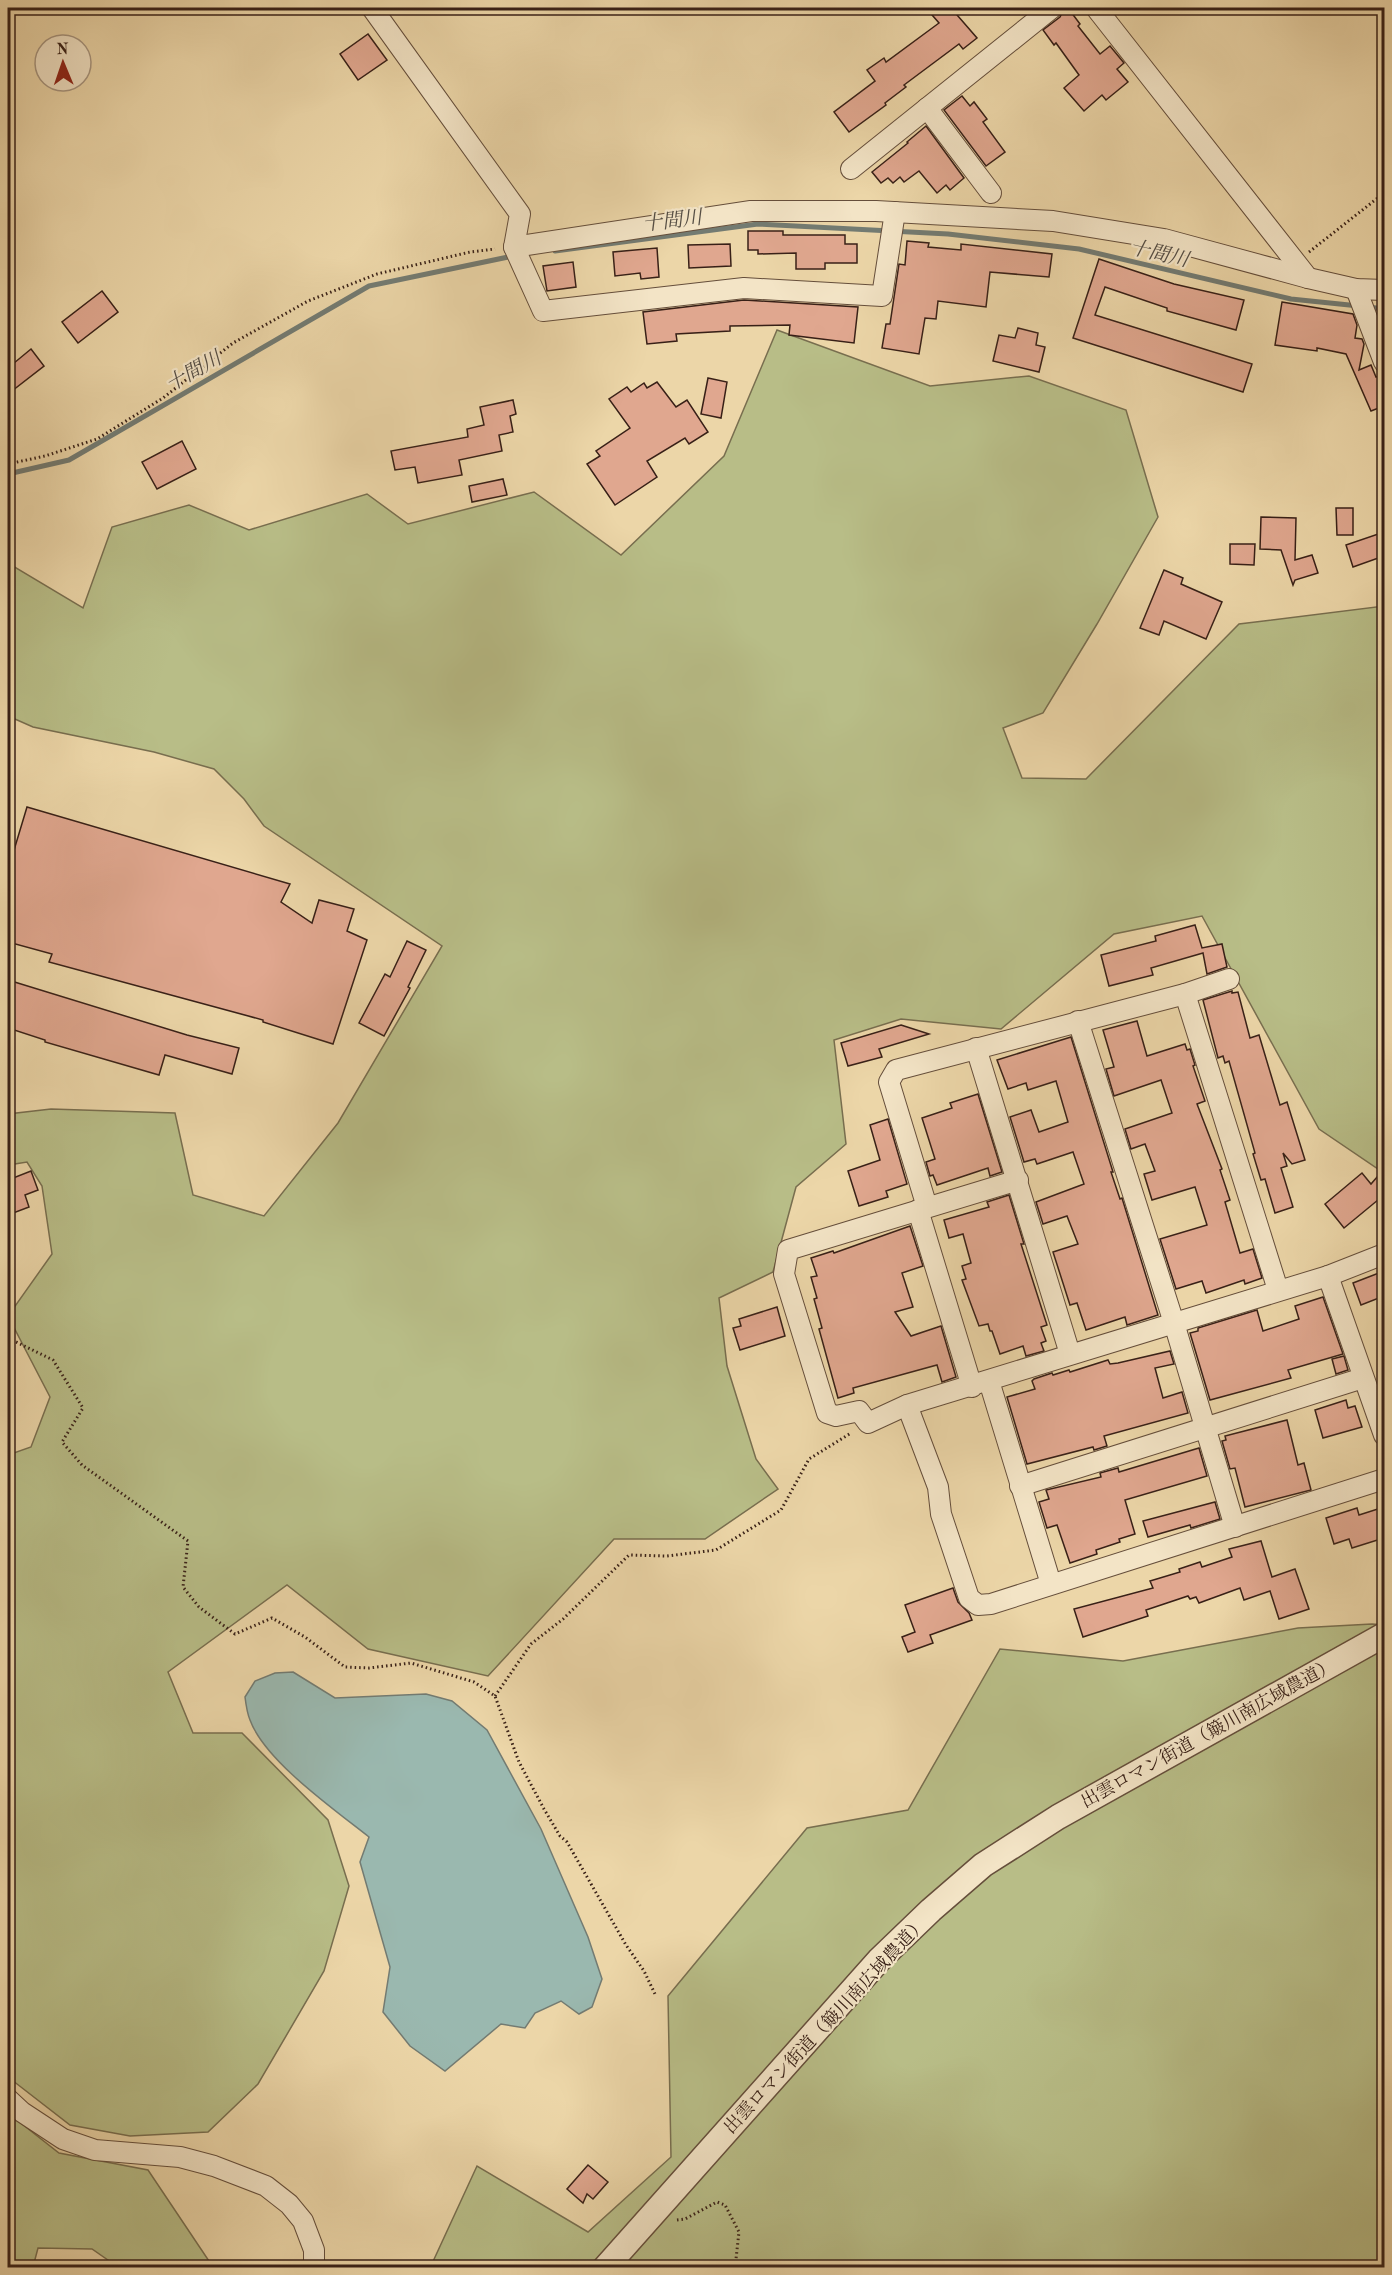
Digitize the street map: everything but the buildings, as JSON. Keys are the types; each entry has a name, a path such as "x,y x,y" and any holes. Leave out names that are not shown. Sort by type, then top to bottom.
{"street":[{"path":"372,8 520,214 514,247 543,311 744,288 882,296 895,212"},
{"path":"851,169 1052,8"},
{"path":"1096,8 1302,271"},
{"path":"927,108 992,193"},
{"path":"514,247 751,210 895,212 1053,221 1164,239 1302,271 1356,289 1384,290"},
{"path":"1356,289 1384,362"},
{"path":"1051,1584 1020,1486 980,1384 922,1208 889,1082 896,1070 1185,994 1229,979"},
{"path":"1185,994 1278,1290"},
{"path":"1078,1022 1174,1323 1235,1527"},
{"path":"976,1048 1070,1354"},
{"path":"1017,1180 788,1250 784,1274 827,1413 836,1416 859,1411 868,1423 907,1405 1328,1276 1384,1254"},
{"path":"1328,1276 1384,1435"},
{"path":"1020,1486 1363,1378"},
{"path":"907,1405 938,1487 941,1514 969,1598 978,1605 992,1604 1384,1479"},
{"name":"出雲ロマン街道（簸川南広域農道）","path":"605,2268 879,1960 931,1910 983,1865 1058,1817 1384,1635"},
{"path":"8,2099 22,2112 63,2139 94,2150 180,2157 214,2166 266,2186 289,2204 303,2221 314,2250 314,2268"}],"path":[{"path":"1302,271 1384,193"},
{"path":"8,464 45,456 97,439 163,398 233,343 308,301 377,274 470,252 514,247"},
{"path":"8,1338 53,1360 83,1408 62,1442 82,1465 188,1541 183,1587 199,1607 235,1634 272,1618 305,1637 345,1667 369,1668 411,1663 474,1682 495,1696 519,1762 544,1809 560,1836 567,1842 626,1945 644,1971 655,1994"},
{"path":"495,1696 531,1644 563,1619 629,1555 667,1556 716,1550 781,1509 809,1459 868,1423"},
{"path":"650,2217 685,2219 717,2202 725,2205 739,2232 735,2268"}],"green space":[{"path":"777,330 930,386 1029,376 1126,410 1158,517 1043,713 1003,728 1022,778 1086,779 1239,624 1384,606 1384,1173 1319,1129 1202,916 1114,934 1001,1029 901,1019 834,1040 846,1144 796,1187 773,1272 719,1298 727,1366 756,1459 778,1489 705,1539 614,1539 488,1676 368,1649 287,1585 168,1672 193,1733 242,1733 328,1820 349,1886 324,1971 258,2084 208,2132 130,2136 70,2125 8,2077 8,1455 31,1447 50,1397 8,1316 52,1254 42,1186 27,1162 8,1165 8,1114 51,1109 175,1113 193,1195 264,1216 338,1123 442,946 264,826 244,799 214,769 154,752 33,727 8,716 8,563 83,608 112,527 189,505 249,530 367,494 408,524 534,492 621,555 724,456"},
{"path":"1384,1625 1384,2267 430,2268 477,2166 588,2232 671,2157 668,1996 807,1828 908,1810 1000,1649 1123,1661 1298,1628"},
{"path":"8,2113 59,2153 148,2170 213,2267 118,2267 92,2249 38,2248 33,2267 8,2267"}],"water":[{"path":"293,1672 335,1698 426,1694 452,1701 487,1730 541,1829 588,1937 602,1979 592,2007 579,2014 561,2001 535,2013 525,2028 501,2024 445,2071 410,2046 383,2012 390,1967 360,1862 369,1837 285,1768 258,1736 248,1715 245,1697 255,1681 275,1673"}],"waterway":[{"name":"十間川","path":"555,251 758,224 948,234 1079,249 1291,299 1359,306"},
{"name":"十間川","path":"8,474 69,460 369,286 513,256"},
{"name":"十間川","path":"1368,307 1384,309"}]}
